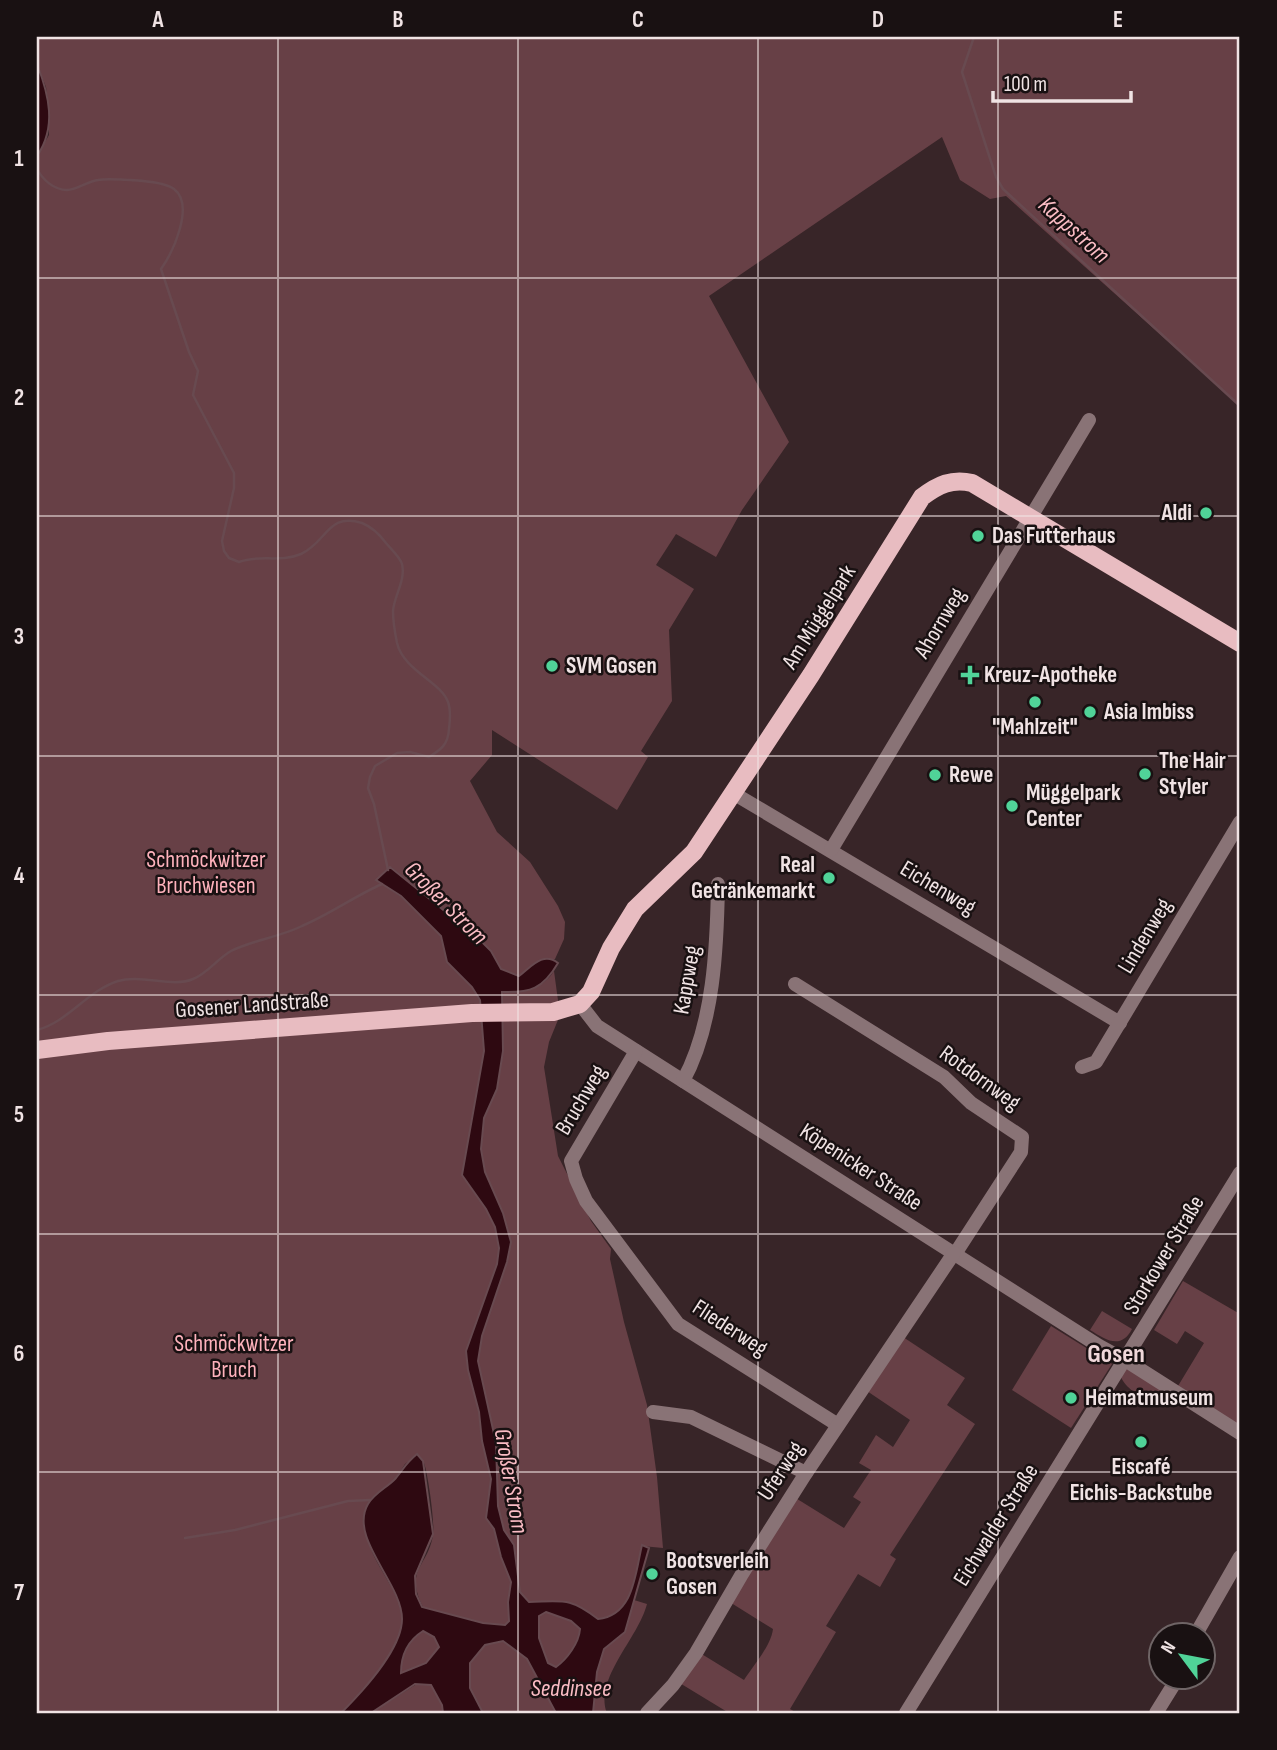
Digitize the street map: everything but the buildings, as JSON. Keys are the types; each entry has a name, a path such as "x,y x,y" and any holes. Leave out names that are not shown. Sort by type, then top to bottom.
{"main road":[{"name":"Am Müggelpark","path":"580,1004 591,992 611,948 635,909 694,852 853,610 922,497 938,485 962,480 979,486 1240,643"},
{"name":"Gosener Landstraße","path":"37,1050 108,1041 472,1013 553,1012 568,1010 580,1004"}],"street":[{"name":"Ahornweg","path":"831,850 1089,420"},
{"name":"Eichenweg","path":"733,793 1120,1023"},
{"name":"Lindenweg","path":"1082,1067 1096,1062 1240,822"},
{"name":"Kappweg","path":"683,1081 695,1053 708,1000 716,952 718,884"},
{"name":"Rotdornweg","path":"795,984 944,1077 971,1103 1022,1137 1021,1152 955,1254"},
{"name":"Köpenicker Straße","path":"580,1004 597,1026 1240,1433"},
{"name":"Bruchweg","path":"619,1244 586,1201 571,1161 636,1051"},
{"name":"Storkower Straße","path":"1125,1360 1240,1174"},
{"name":"Fliederweg","path":"619,1244 678,1324 838,1424"},
{"name":"Uferweg","path":"647,1713 673,1685 696,1653 806,1473 955,1254"},
{"name":"Eichwalder Straße","path":"906,1713 1125,1360"},
{"path":"653,1412 691,1417 806,1473"},
{"path":"1204,1620 1240,1557"},
{"path":"1156,1713 1170,1690"}],"green space":[{"path":"37,37 1240,37 1240,406 1006,196 990,199 960,180 942,137 709,296 789,442 742,510 716,557 676,534 656,565 694,589 669,630 672,701 641,751 648,757 617,810 492,730 492,755 470,781 497,832 530,862 558,906 565,922 564,939 555,959 528,969 519,976 501,969 491,951 478,938 391,867 376,880 400,896 441,936 447,962 472,987 480,1000 484,1051 462,1175 486,1209 495,1227 499,1248 497,1264 466,1351 491,1479 486,1518 494,1529 501,1557 512,1582 508,1602 509,1621 506,1625 483,1623 423,1607 416,1576 433,1535 431,1499 422,1460 417,1455 405,1464 396,1478 370,1500 367,1529 374,1557 397,1598 402,1618 400,1630 396,1643 379,1670 341,1713 37,1713 37,156 49,135 49,108 46,87 37,64"},
{"path":"554,971 560,1015 549,1042 544,1067 558,1156 591,1221 611,1249 610,1259 624,1322 647,1405 663,1548 642,1546 626,1602 610,1616 598,1620 573,1604 529,1602 520,1592 514,1545 504,1530 498,1506 496,1443 478,1361 482,1336 511,1242 503,1213 485,1172 480,1150 484,1118 497,1089 503,1051 502,991 531,989 544,982"},
{"path":"1183,1281 1240,1314 1240,1426 1178,1386 1204,1343 1185,1331 1177,1344 1154,1330"},
{"path":"1102,1311 1132,1329 1128,1335 1113,1341 1090,1330"},
{"path":"1051,1326 1112,1364 1071,1428 1012,1390"},
{"path":"900,1335 965,1378 947,1405 975,1424 890,1555 896,1559 880,1587 858,1574 826,1626 836,1632 790,1709 797,1713 729,1713 678,1682 700,1653 744,1680 761,1656 773,1629 728,1601 794,1497 844,1528 861,1502 853,1497 871,1470 859,1463 876,1435 893,1447 910,1420 864,1389"},
{"path":"1130,1368 1163,1389 1163,1399 1157,1403 1148,1401 1129,1388 1121,1377 1125,1369"},
{"path":"634,1600 647,1604 606,1686 607,1713 593,1713 597,1672 604,1649 625,1632"},
{"path":"546,1611 571,1621 580,1629 572,1650 555,1667 548,1663 539,1638 539,1616"},
{"path":"423,1631 434,1637 439,1647 426,1663 401,1674 406,1649"},
{"path":"499,1632 527,1659 556,1713 371,1713"}],"water":[{"path":"37,64 48,99 49,122 47,134 37,156"},
{"name":"Seddinsee","path":"390,867 478,938 491,951 501,969 519,976 542,959 558,963 547,979 535,988 520,992 502,992 503,1051 497,1089 484,1118 481,1149 485,1172 503,1213 511,1242 482,1336 478,1361 496,1443 498,1506 504,1530 514,1545 520,1592 529,1602 566,1602 580,1607 598,1619 610,1616 619,1610 631,1591 642,1545 649,1548 625,1632 604,1649 597,1672 593,1713 556,1713 527,1659 503,1641 485,1645 470,1663 470,1688 483,1713 443,1713 442,1705 431,1685 415,1684 371,1713 341,1713 379,1670 400,1631 400,1605 370,1546 364,1517 371,1500 393,1481 417,1454 423,1461 433,1534 415,1576 416,1594 422,1607 483,1623 505,1625 509,1621 511,1582 494,1529 486,1518 491,1479 466,1351 497,1264 499,1248 495,1227 486,1209 462,1175 484,1051 480,1000 472,987 447,962 441,936 401,896 376,880","holes":["546,1612 571,1621 580,1629 572,1650 556,1667 548,1663 539,1638 539,1616","423,1631 434,1637 439,1647 426,1663 401,1673 406,1649"]}],"waterway":[{"name":"Kappstrom","path":"974,37 962,72 996,177 1003,189 1240,406"},
{"path":"1236,37 1240,41"},
{"name":"Großer Strom","path":"37,169 49,184 62,190 71,190 102,179 131,180 165,185 180,196 183,206 180,229 161,269 198,371 193,395 234,473 234,488 222,541 229,558 239,562 293,557 310,549 335,525 351,521 372,529 401,561 403,570 393,611 397,643 401,653 414,669 444,695 449,705 450,719 444,746 429,757 410,752 397,753 375,766 370,777 368,788 388,870"},
{"path":"37,1030 58,1020 97,992 118,981 137,979 176,982 193,979 231,951 294,930 382,884"},
{"path":"185,1538 235,1530 348,1501 370,1500"}],"place":[{"name":"Aldi","path":"1206,513"},
{"name":"Das Futterhaus","path":"978,536"},
{"name":"SVM Gosen","path":"552,666"},
{"name":"Kreuz-Apotheke","path":"970,675"},
{"name":"\"Mahlzeit\"","path":"1035,702"},
{"name":"Asia Imbiss","path":"1090,712"},
{"name":"The Hair Styler","path":"1145,774"},
{"name":"Rewe","path":"935,775"},
{"name":"Müggelpark Center","path":"1012,806"},
{"name":"Real Getränkemarkt","path":"829,878"},
{"name":"Heimatmuseum","path":"1071,1398"},
{"name":"Eiscafé Eichis-Backstube","path":"1141,1442"},
{"name":"Bootsverleih Gosen","path":"652,1574"}],"district":[{"name":"Gosen","path":"1116,1354"}],"park label":[{"name":"Schmöckwitzer Bruchwiesen","path":"206,873"},
{"name":"Schmöckwitzer Bruch","path":"234,1357"}]}
